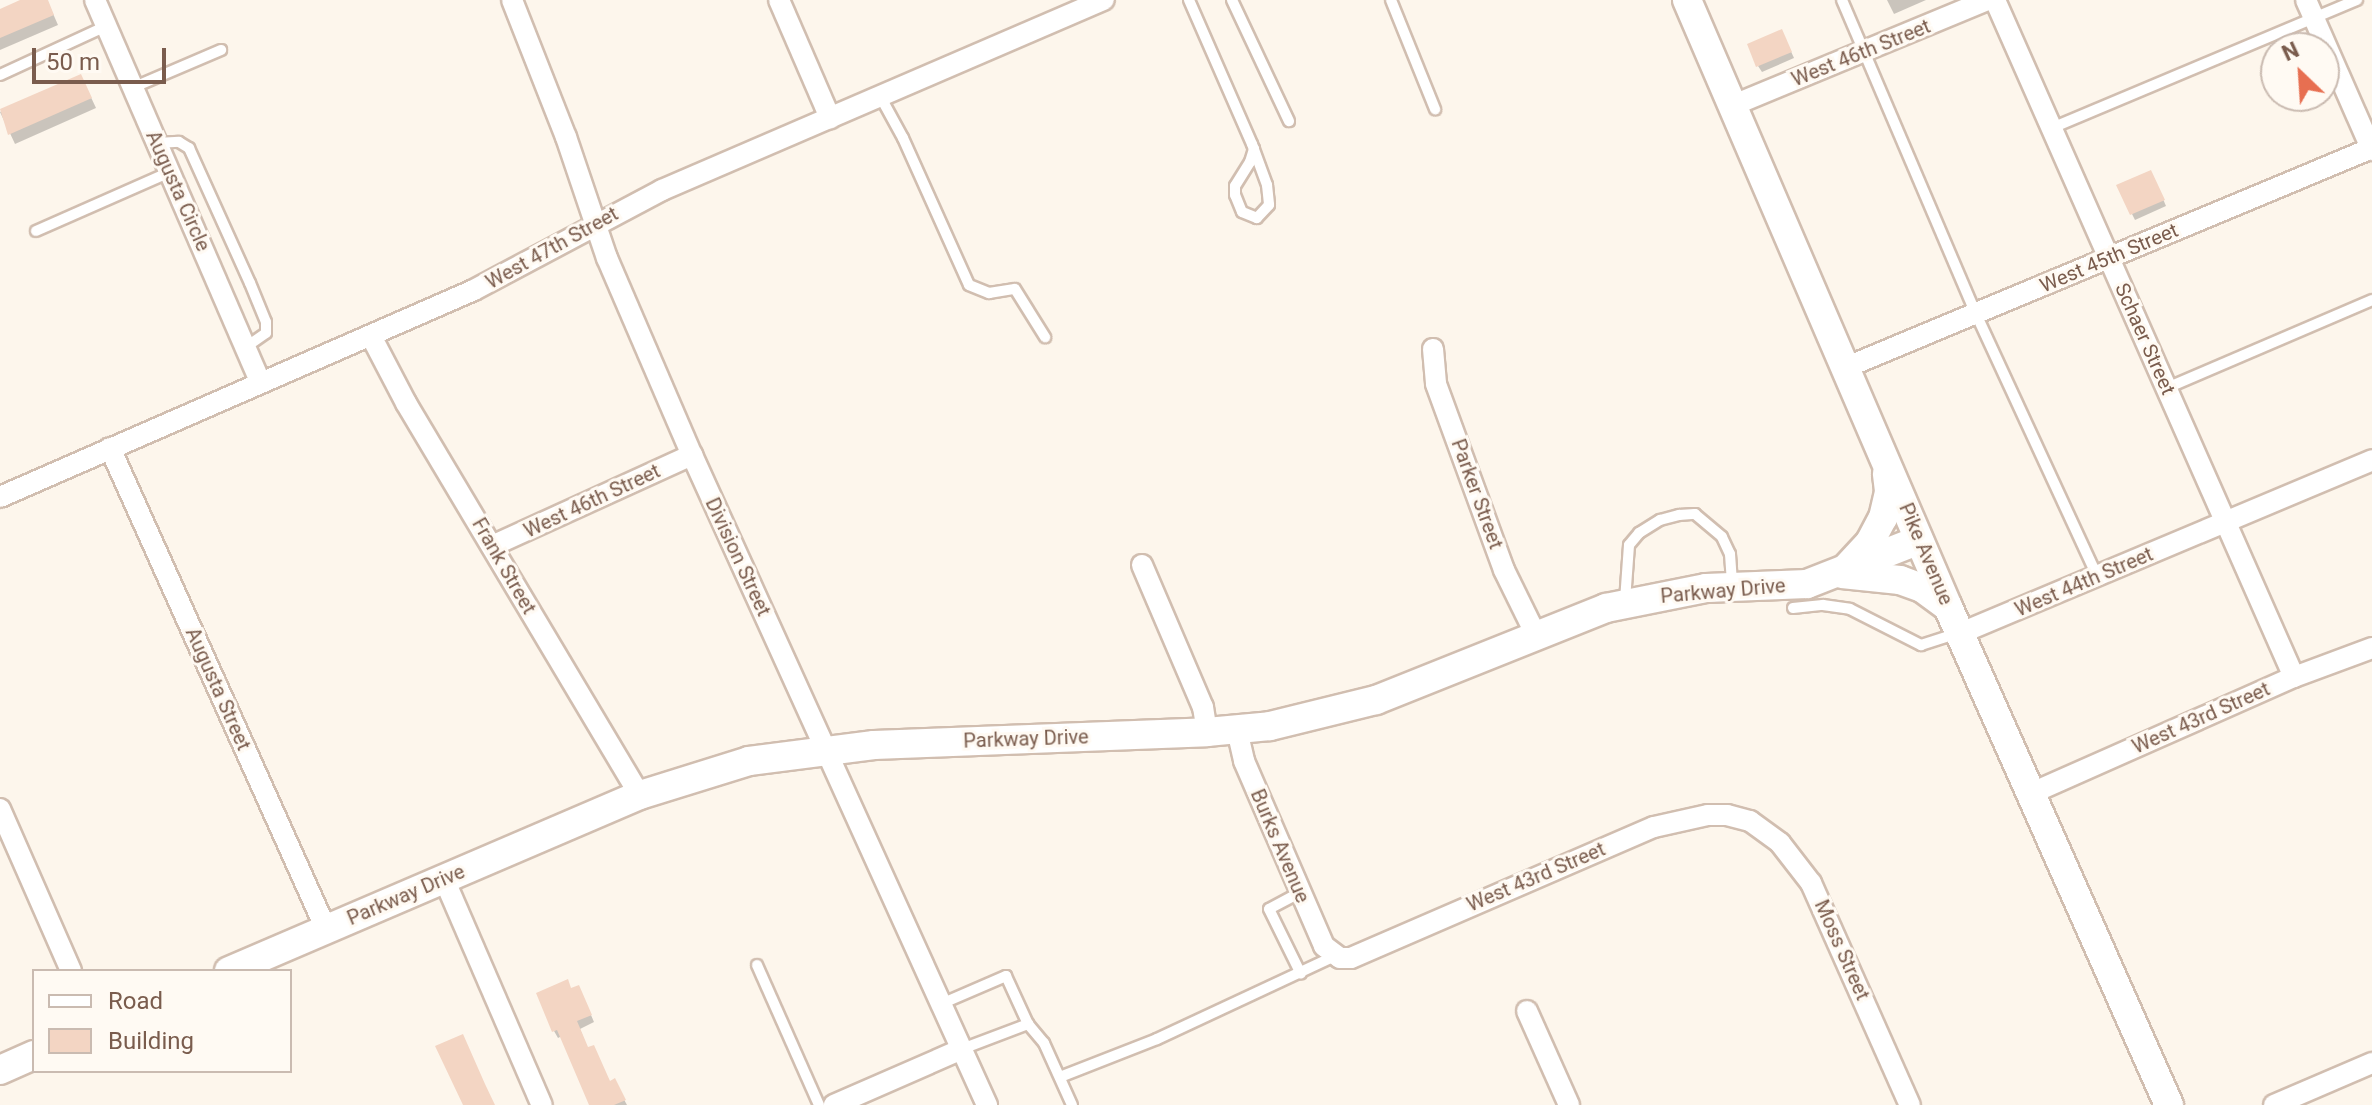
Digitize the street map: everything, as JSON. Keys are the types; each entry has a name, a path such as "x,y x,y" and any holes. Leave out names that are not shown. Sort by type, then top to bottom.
{"street":[{"name":"Augusta Circle","path":"95,0 261,383"},
{"name":"Division Street","path":"512,0 566,137 595,224 692,455 987,1105"},
{"path":"779,0 830,118"},
{"name":"West 47th Street","path":"0,497 474,290 662,190 1104,0"},
{"name":"Pike Avenue","path":"1687,0 1919,540 2169,1105"},
{"name":"West 46th Street","path":"1734,105 1987,0"},
{"name":"Schaer Street","path":"1995,0 2294,677"},
{"path":"2310,9 2372,149"},
{"name":"West 45th Street","path":"1847,367 2372,149"},
{"name":"Frank Street","path":"371,336 640,795"},
{"name":"Parker Street","path":"1433,349 1436,384 1504,570 1536,635"},
{"name":"Augusta Street","path":"110,448 326,929"},
{"name":"West 46th Street","path":"492,546 692,455"},
{"path":"1841,574 1870,542 1883,518 1889,491 1884,457"},
{"name":"West 44th Street","path":"1954,620 2097,577 2372,460"},
{"name":"Parkway Drive","path":"234,969 640,795 749,761 827,749 1237,730 1330,714 1376,700 1536,635 1625,603 1668,593 1732,586 1807,584 1841,574 1919,540"},
{"path":"1142,565 1203,707 1207,732"},
{"name":"Parkway Drive","path":"1841,574 1900,580 1922,588 1954,620"},
{"name":"West 43rd Street","path":"2032,793 2294,677 2372,648"},
{"name":"Burks Avenue","path":"1237,730 1244,761 1324,946 1335,956"},
{"path":"0,809 70,969"},
{"name":"West 43rd Street","path":"1335,956 1351,958 1654,827 1708,815 1742,819"},
{"name":"Moss Street","path":"1742,819 1780,843 1811,883 1910,1105"},
{"path":"444,879 542,1105"},
{"path":"1527,1011 1569,1105"},
{"path":"834,1105 962,1049"},
{"path":"0,1070 32,1056"},
{"path":"2274,1105 2372,1063"}],"lane":[{"path":"1189,0 1254,149 1270,197 1265,213 1249,218 1242,212 1235,186 1254,149"},
{"path":"1232,0 1289,121"},
{"path":"1391,0 1435,109"},
{"path":"1842,0 1976,314 2097,577"},
{"path":"2052,128 2310,9 2357,0"},
{"path":"0,75 106,26"},
{"path":"132,88 221,50"},
{"path":"880,96 928,190 969,285 989,293 1015,289 1045,337"},
{"path":"157,143 179,142 189,148 250,283 266,333 246,347"},
{"path":"36,231 170,172"},
{"path":"2167,388 2372,300"},
{"path":"1625,603 1629,545 1650,526 1679,515 1695,514 1722,537 1730,554 1732,586"},
{"name":"West 44th Street","path":"1793,608 1823,605 1850,609 1921,645 1954,620"},
{"path":"1301,892 1269,909 1301,974"},
{"path":"1060,1077 1157,1039 1335,956"},
{"path":"757,965 819,1105"},
{"path":"941,1004 1006,976 1028,1024 1044,1043 1072,1105"},
{"path":"962,1049 1028,1024"}],"building":[{"path":"20,0 48,0 54,15 0,38 0,9"},
{"path":"1782,29 1792,52 1756,67 1747,44"},
{"path":"81,74 92,98 8,135 0,109"},
{"path":"2151,170 2165,200 2130,215 2116,185"},
{"path":"568,979 571,988 579,985 592,1015 577,1021 588,1047 594,1045 610,1081 615,1078 626,1100 614,1105 589,1105 557,1030 552,1032 536,993"},
{"path":"463,1034 495,1105 463,1105 435,1046"}]}
